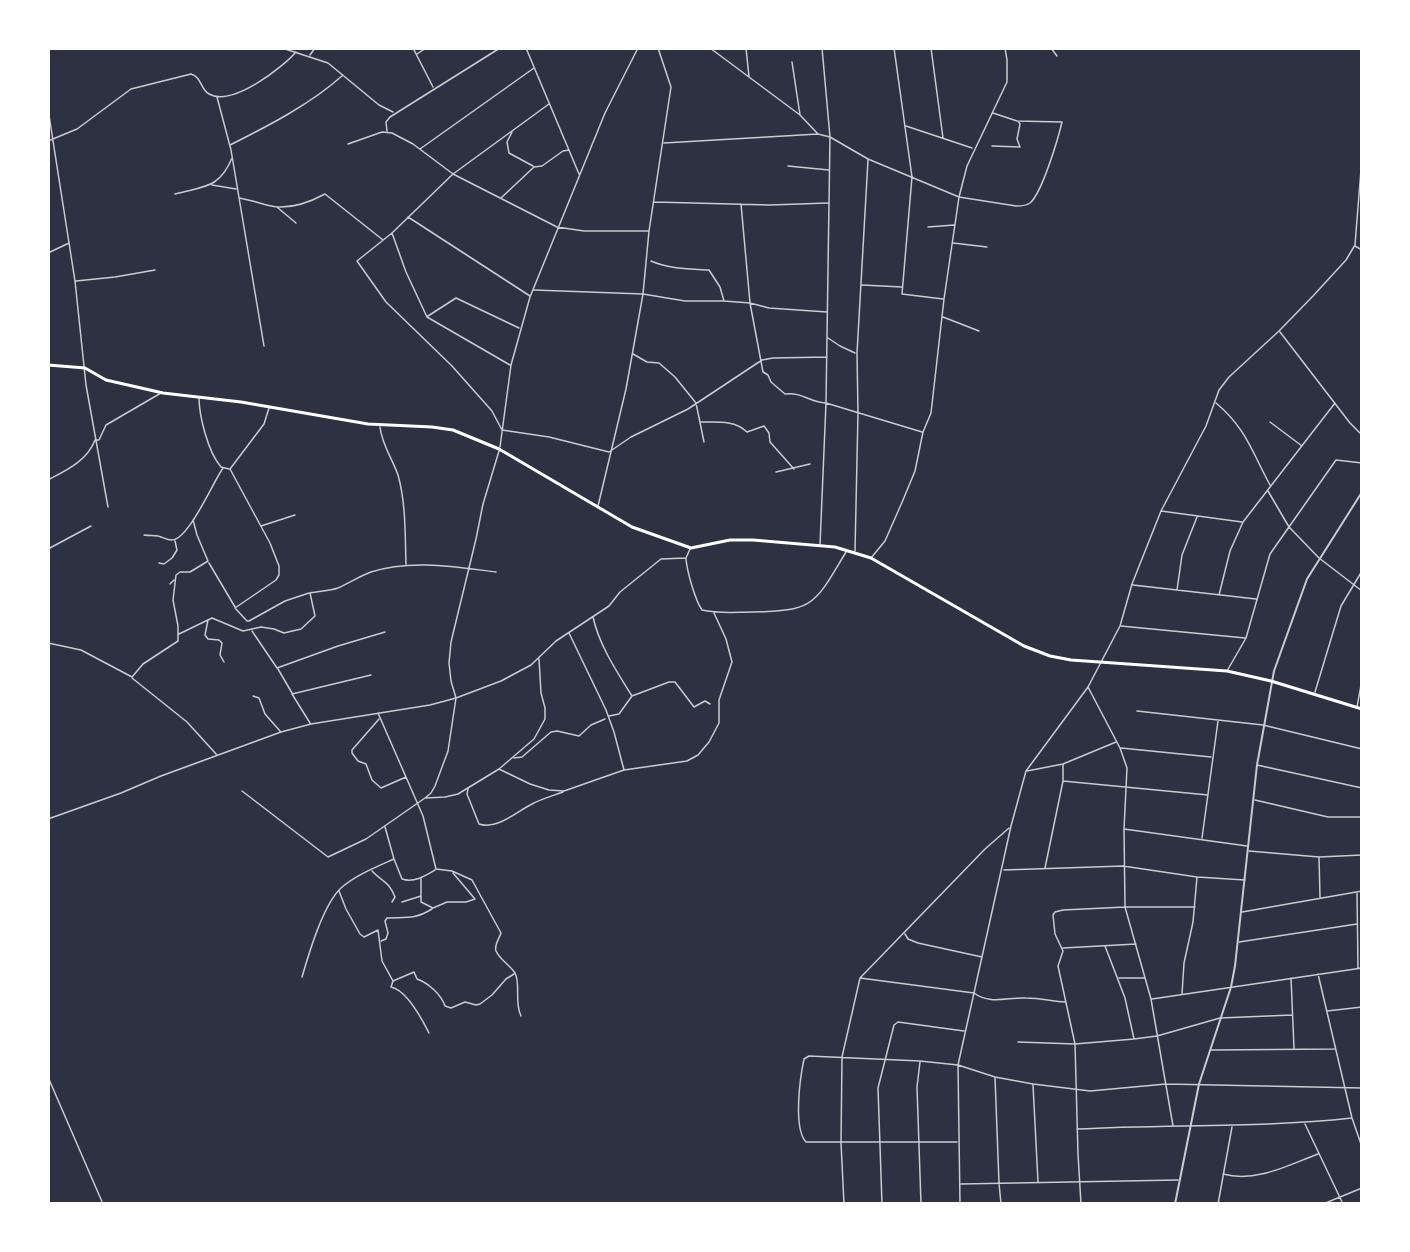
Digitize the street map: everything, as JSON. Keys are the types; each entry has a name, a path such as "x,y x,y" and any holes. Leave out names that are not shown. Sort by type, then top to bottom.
{"main road":[{"path":"48,365 85,368 106,380 163,393 380,425 443,428 500,449 642,531 691,548 730,540 746,540 847,550 871,558 1035,651 1061,659 1227,671 1271,681 1362,710"}],"street":[{"path":"282,48 332,65 379,105 395,113"},
{"path":"309,56 315,48"},
{"path":"413,48 434,88"},
{"path":"417,54 426,48"},
{"path":"387,132 386,122 395,113 500,48"},
{"path":"526,48 579,175"},
{"path":"242,791 328,857 366,839 425,798 435,786 451,737 456,698 449,663 451,642 483,504 500,449 511,366 520,328 557,227 605,113 639,48"},
{"path":"598,507 613,450 643,294 649,231 663,143 670,81 658,48"},
{"path":"710,48 800,115 818,134"},
{"path":"746,48 749,77"},
{"path":"820,546 826,403 830,137 822,48"},
{"path":"894,48 912,177 902,294 944,299"},
{"path":"931,48 942,138"},
{"path":"871,558 885,541 915,471 923,432 931,413 944,299 960,197 967,166 1007,82 1005,48"},
{"path":"1050,48 1057,56"},
{"path":"48,141 77,129 141,85 191,74 198,77 207,93 217,96 232,94 257,84 286,64 296,52"},
{"path":"792,62 800,115"},
{"path":"420,150 534,68"},
{"path":"230,145 270,124 332,85 343,75"},
{"path":"217,96 230,145 264,346"},
{"path":"502,430 492,411 452,366 386,302 357,261 384,241 453,174 549,104"},
{"path":"48,109 51,140 75,281 86,385 108,507"},
{"path":"663,143 818,134 830,137 868,159 960,197 1016,206 1026,205 1032,202 1047,171 1062,122 1017,120 993,113"},
{"path":"992,146 1020,147 1017,139 1020,124 1017,120"},
{"path":"905,126 974,149"},
{"path":"512,131 507,142 509,153 534,167"},
{"path":"348,144 387,132 404,139 453,174 557,227 584,231 649,231"},
{"path":"500,198 534,167 542,166 563,151 569,150"},
{"path":"175,194 208,185 223,176 232,157"},
{"path":"960,1204 958,1065 1011,826 1026,771 1088,687 1120,626 1132,584 1161,511 1191,455 1219,390 1229,377 1279,332 1346,260 1355,245 1362,157"},
{"path":"855,552 857,353 868,159"},
{"path":"788,166 829,170"},
{"path":"208,185 237,190"},
{"path":"277,207 313,200 325,194 384,241"},
{"path":"239,198 277,207 296,223"},
{"path":"654,202 770,206 829,203"},
{"path":"741,204 750,303 760,361 771,382 785,394 796,393 810,401 826,403 923,432"},
{"path":"408,217 530,297"},
{"path":"928,227 955,225"},
{"path":"392,233 406,272 427,316 511,366"},
{"path":"48,253 69,243"},
{"path":"953,243 987,247"},
{"path":"1355,245 1362,250"},
{"path":"651,261 661,265 709,270 720,287 724,301"},
{"path":"75,281 155,270"},
{"path":"860,284 903,287"},
{"path":"533,290 643,294 685,301 750,303 769,308 828,312"},
{"path":"427,316 456,298 520,328"},
{"path":"942,317 979,331"},
{"path":"1279,332 1362,435"},
{"path":"827,338 857,353"},
{"path":"632,354 647,362 658,363 675,377 696,404 704,442"},
{"path":"502,430 549,437 609,452 631,437 696,404 760,361 773,358 827,357"},
{"path":"48,480 71,468 83,458 91,450 95,440 99,440 106,426 163,393"},
{"path":"199,397 199,409 211,450 216,461 223,468 230,469"},
{"path":"1215,402 1231,416 1247,436 1271,486"},
{"path":"1219,595 1230,551 1243,522 1335,403"},
{"path":"230,469 264,424 270,407"},
{"path":"700,422 723,421 747,432 764,426 769,433 770,442 794,469"},
{"path":"1270,422 1303,447"},
{"path":"380,425 383,443 394,466 400,488 406,565"},
{"path":"1227,671 1246,638 1270,554 1336,460 1362,463"},
{"path":"776,472 810,464"},
{"path":"175,540 193,520 223,468"},
{"path":"230,469 261,526 279,566 279,575 276,580 236,608"},
{"path":"1267,490 1289,527 1319,558 1362,591"},
{"path":"1175,1204 1199,1084 1231,987 1239,942 1257,765 1271,681 1307,579 1362,492"},
{"path":"1161,511 1243,522"},
{"path":"261,526 295,515"},
{"path":"1177,590 1182,555 1197,516"},
{"path":"193,520 208,561 236,608 249,621 285,601 336,588 372,572 406,565 496,572"},
{"path":"48,549 91,526"},
{"path":"144,535 156,535 175,540"},
{"path":"159,563 164,564 172,558 177,550 175,540"},
{"path":"691,548 686,558 688,573 702,610 714,613 782,612 795,610 808,604 821,593 847,550"},
{"path":"48,819 281,732 311,724 430,705 456,698 521,672 556,641 609,606 620,592 661,559 686,558"},
{"path":"170,584 178,573 190,572 208,561"},
{"path":"1314,694 1341,606 1362,571"},
{"path":"132,677 158,652 178,641 179,634 173,600 175,579"},
{"path":"1132,584 1256,599"},
{"path":"179,634 208,620 216,619 235,629 252,630 261,627 284,633 301,629 315,616 310,593"},
{"path":"469,786 466,794 480,824 486,827 564,791 624,770 687,761 698,755 709,742 719,723 719,700 732,662 726,639 714,613"},
{"path":"593,616 595,627 607,653 632,696"},
{"path":"208,620 204,635 208,639 219,640 222,643 220,655 224,662"},
{"path":"1120,626 1246,638"},
{"path":"252,630 311,724"},
{"path":"277,668 386,632"},
{"path":"569,632 608,717 624,770"},
{"path":"48,643 81,650 132,677 187,722 218,756"},
{"path":"425,798 458,794 513,759 534,739 545,719 539,658"},
{"path":"292,694 371,675"},
{"path":"1356,708 1362,680"},
{"path":"608,717 619,714 632,696 675,682 694,707 705,701 710,704"},
{"path":"1088,687 1120,748 1127,768 1123,866 1125,907 1150,999 1173,1126"},
{"path":"253,696 259,698 265,714 281,732"},
{"path":"1137,711 1263,725 1362,749"},
{"path":"378,713 423,816 436,869"},
{"path":"380,719 351,753 358,761 366,764 372,780 381,788 406,777"},
{"path":"513,759 522,757 551,732 557,730 579,736 591,725 605,719"},
{"path":"1202,839 1218,720"},
{"path":"1026,771 1064,764 1116,741"},
{"path":"1120,748 1213,757"},
{"path":"1044,869 1063,781 1064,764"},
{"path":"1257,765 1362,788"},
{"path":"499,769 530,784 549,790 564,791"},
{"path":"1063,781 1208,795"},
{"path":"1254,800 1328,817 1362,817"},
{"path":"384,825 402,879 412,881 436,869 452,871 472,880 501,933 495,947 496,952 515,974 518,993 516,1002 521,1016"},
{"path":"844,1204 842,1057 860,978 984,849 1011,826"},
{"path":"1124,829 1248,846"},
{"path":"1248,851 1319,857 1362,855"},
{"path":"1319,857 1320,898"},
{"path":"302,977 313,940 330,903 339,890 355,877 394,858"},
{"path":"1002,870 1123,866 1245,880"},
{"path":"371,870 385,881 392,891 395,897 392,902"},
{"path":"452,871 475,899 484,902"},
{"path":"1182,994 1184,963 1195,907 1197,876"},
{"path":"421,878 421,902 433,908"},
{"path":"339,890 356,928 364,937 378,930 382,961 393,981 391,987 398,989 412,1004 429,1033"},
{"path":"1242,912 1362,891"},
{"path":"1357,892 1358,968"},
{"path":"402,902 421,896"},
{"path":"380,941 386,939 388,933 385,921 387,918 406,919 423,915 447,902 466,902 475,899"},
{"path":"1081,1204 1075,1044 1058,966 1063,954 1055,934 1053,921 1055,912 1125,907 1195,907"},
{"path":"1239,942 1357,924"},
{"path":"905,933 908,939 918,943 983,957"},
{"path":"1062,948 1136,944"},
{"path":"1105,946 1125,998 1134,1039"},
{"path":"1150,999 1362,968"},
{"path":"393,981 414,972 417,979 440,996 445,1006 451,1008 465,1002 480,1004 492,995 506,979 515,974"},
{"path":"1318,974 1352,1118 1362,1147"},
{"path":"860,978 974,993 985,999 993,1000 1026,998 1066,1002"},
{"path":"1118,978 1145,978"},
{"path":"1291,978 1294,1049"},
{"path":"1327,1011 1362,1006"},
{"path":"1018,1042 1075,1044 1134,1039 1157,1036 1220,1018 1292,1014"},
{"path":"882,1204 881,1143 877,1103 878,1088 892,1028 896,1023 965,1031"},
{"path":"1210,1050 1336,1049"},
{"path":"958,1142 806,1142 800,1131 799,1111 804,1059 809,1056 842,1057 958,1065 994,1077 1090,1091 1166,1084 1362,1088"},
{"path":"920,1061 917,1087 921,1204"},
{"path":"48,1077 103,1204"},
{"path":"994,1077 1001,1204"},
{"path":"1032,1084 1038,1182"},
{"path":"1077,1130 1305,1123 1352,1118"},
{"path":"1305,1123 1342,1204"},
{"path":"1218,1204 1232,1126"},
{"path":"1223,1174 1238,1177 1263,1174 1318,1154"},
{"path":"959,1184 1179,1180"},
{"path":"1323,1204 1362,1188"}]}
